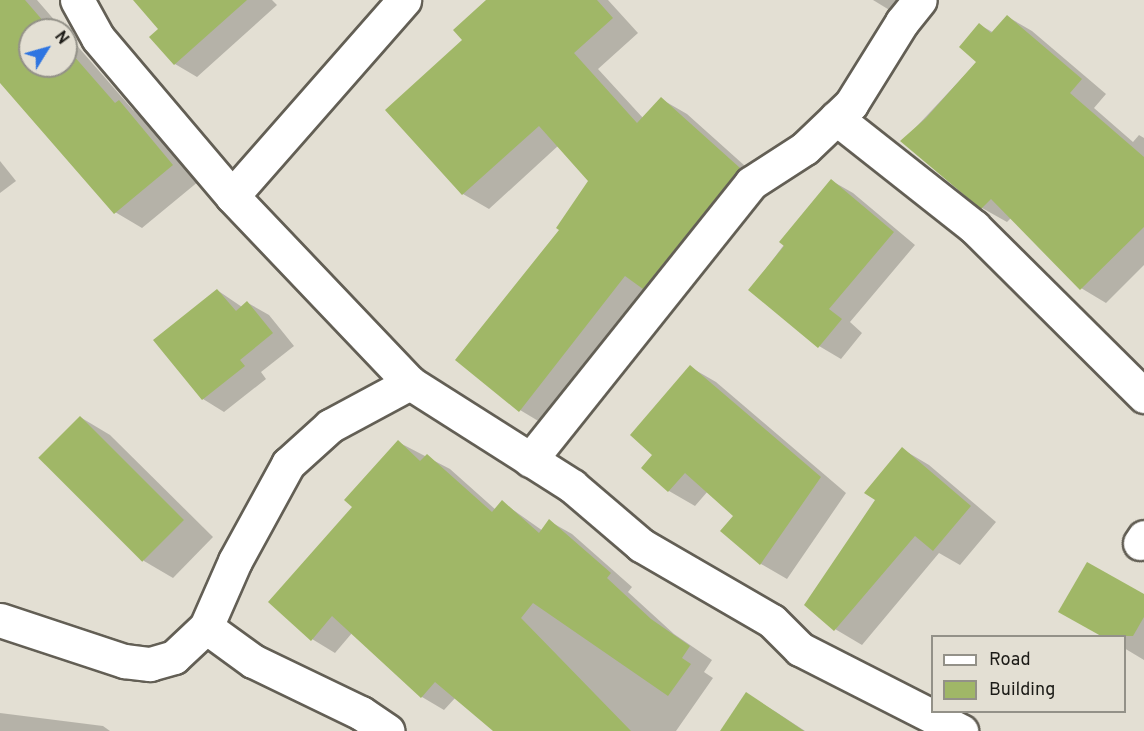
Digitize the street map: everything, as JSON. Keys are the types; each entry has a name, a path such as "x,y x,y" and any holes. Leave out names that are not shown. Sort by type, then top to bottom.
{"street":[{"path":"77,0 98,38 232,196 410,383 572,486 641,544 772,621 801,649 961,731"},
{"path":"232,196 404,0"},
{"path":"530,460 751,183 805,148 851,104 902,22 920,0"},
{"path":"836,118 974,227 1144,396"},
{"path":"0,620 80,649 150,664 174,657 206,627 235,561 288,464 330,426 410,383"},
{"path":"206,627 253,662 361,713 388,731"}],"building":[{"path":"0,0 25,0 41,18 18,18 18,78 78,78 78,61 115,103 119,100 173,165 114,214 0,83"},
{"path":"133,0 247,0 174,65 149,37 158,29"},
{"path":"486,0 597,0 613,18 574,53 637,123 661,97 740,168 643,289 625,276 519,412 455,360 559,230 556,228 588,181 539,126 462,195 385,110 462,40 453,30"},
{"path":"1007,15 1082,79 1070,93 1144,157 1144,227 1080,290 991,199 981,209 900,141 926,118 976,62 959,47 979,23 991,33"},
{"path":"831,179 894,232 829,309 842,319 818,348 748,290 784,246 779,242"},
{"path":"217,289 236,311 247,301 273,333 240,360 245,366 202,400 153,340"},
{"path":"690,365 821,477 760,565 720,531 733,516 685,473 668,492 641,468 652,455 630,435"},
{"path":"80,416 184,520 142,562 38,458"},
{"path":"398,440 420,461 427,454 492,512 502,500 539,533 549,519 611,573 607,578 651,619 690,646 682,658 691,664 668,696 533,603 521,618 631,731 493,731 435,682 421,698 332,616 311,641 268,602 352,507 344,500"},
{"path":"902,447 971,506 933,551 915,536 834,631 804,605 875,500 864,493"},
{"path":"1087,562 1144,594 1144,617 1133,636 1099,635 1058,612"},
{"path":"746,692 804,731 720,731"}]}
